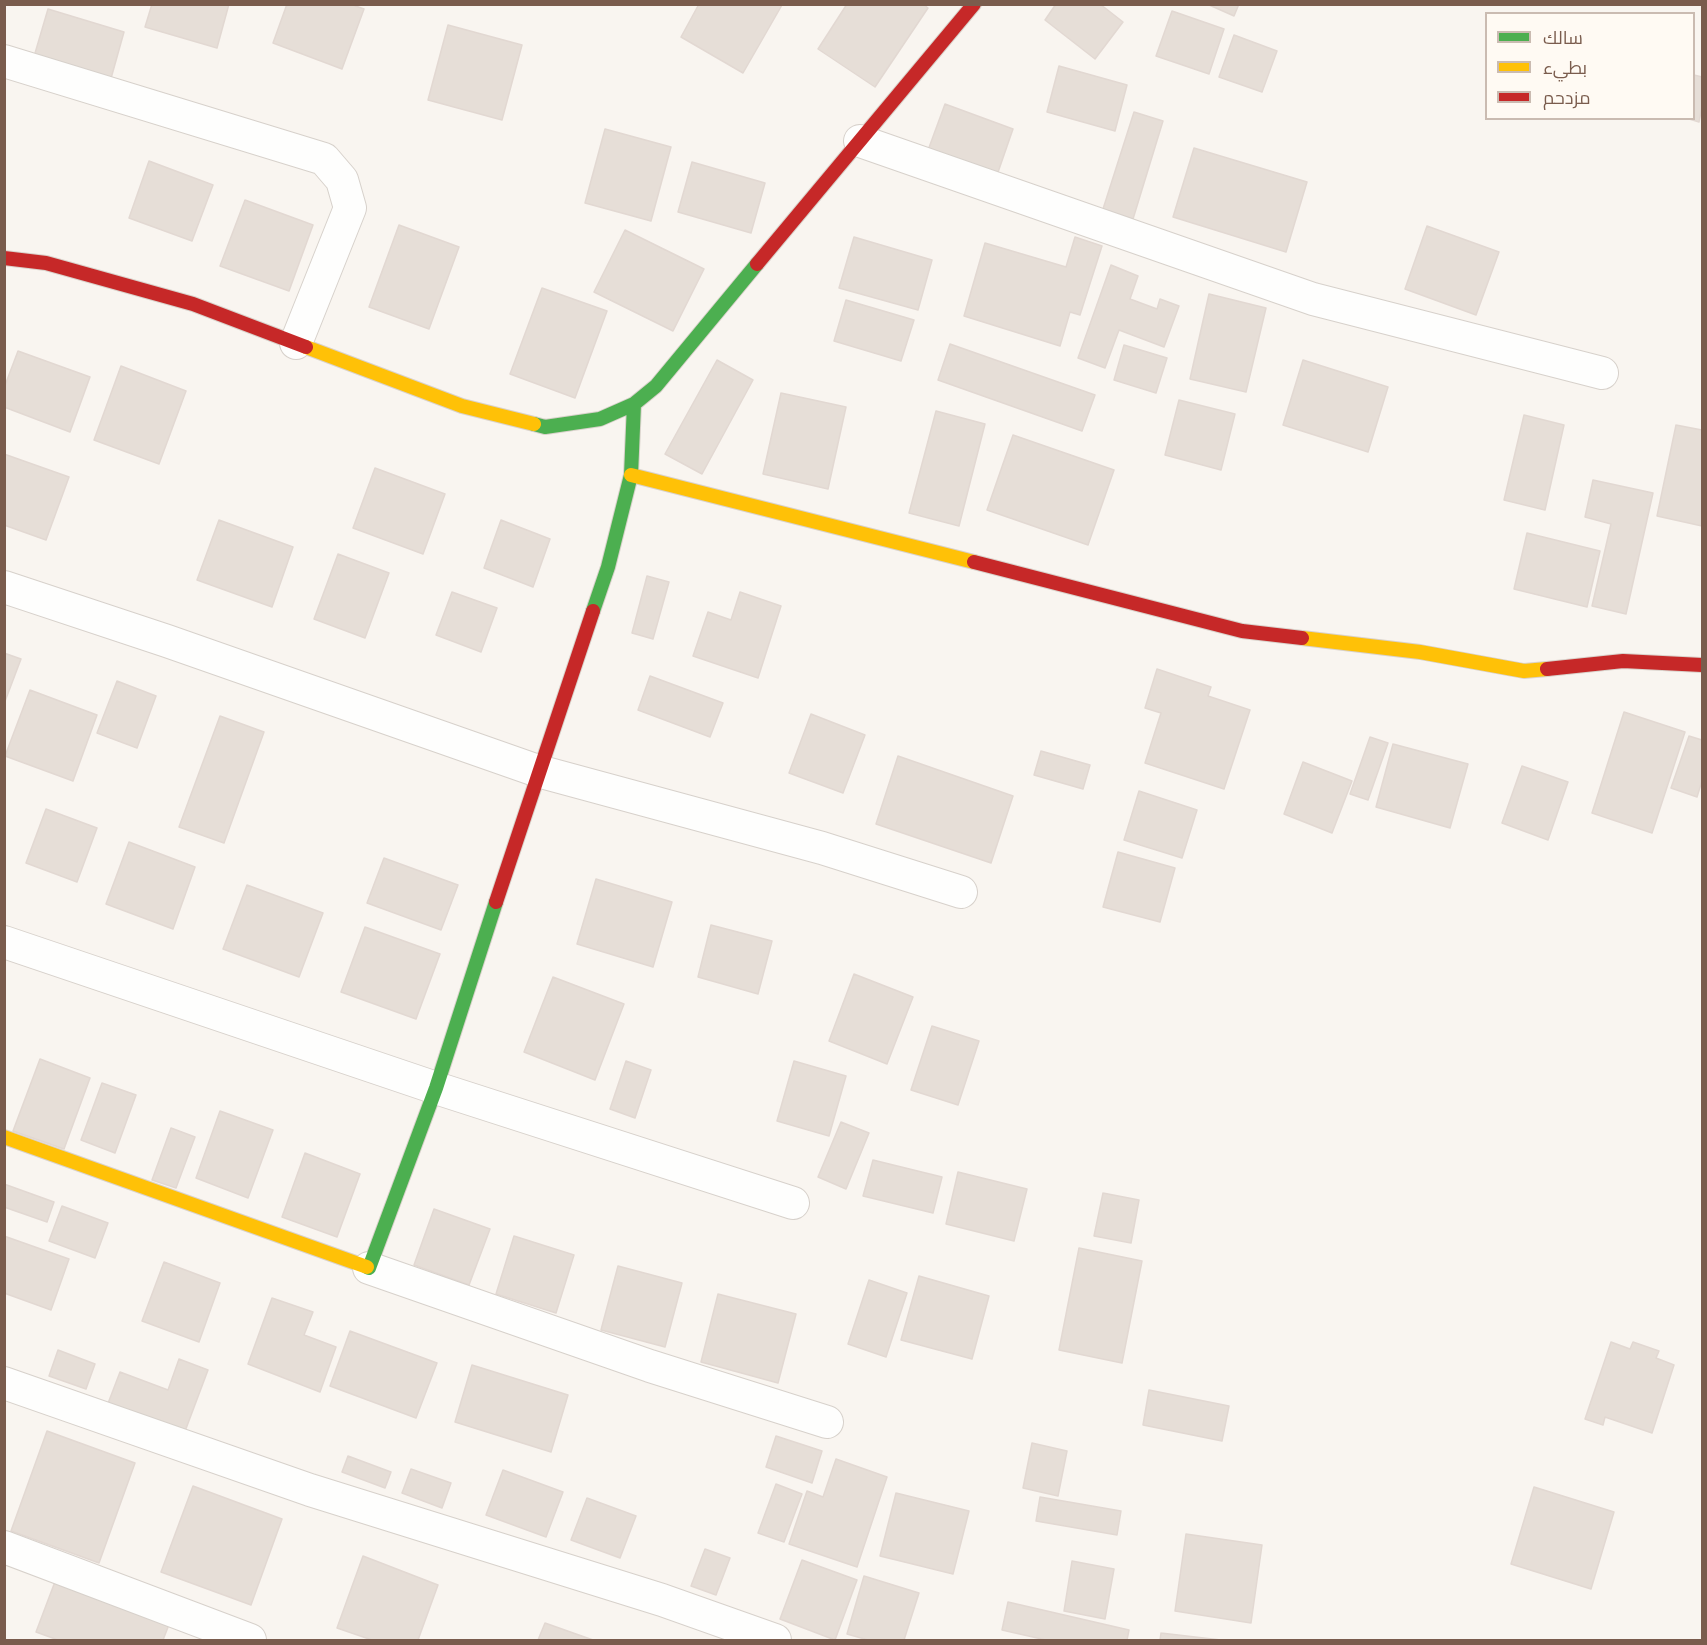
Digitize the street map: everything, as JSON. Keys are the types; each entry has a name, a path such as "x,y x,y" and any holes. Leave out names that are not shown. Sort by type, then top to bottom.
{"street":[{"path":"4,258 46,263 193,304 462,406 545,427 600,418 634,404 656,386 974,4"},
{"path":"4,61 324,159 342,180 350,208 296,343"},
{"path":"860,141 1313,299 1602,373"},
{"path":"369,1268 436,1088 538,771 608,567 632,475 634,404"},
{"path":"632,475 1242,631 1420,652 1524,671 1623,661 1702,665"},
{"path":"4,587 167,641 538,771 822,849 961,892"},
{"path":"4,942 436,1088 793,1203"},
{"path":"4,1137 650,1366 827,1422"},
{"path":"4,1383 310,1490 662,1600 775,1641"},
{"path":"4,1547 250,1641"}],"building":[{"path":"152,4 229,4 217,48 145,27"},
{"path":"287,4 350,4 364,9 342,69 273,43"},
{"path":"699,4 782,5 743,73 681,37"},
{"path":"847,4 923,4 928,8 875,87 818,49"},
{"path":"1056,4 1100,4 1123,22 1095,59 1045,20"},
{"path":"1207,4 1239,4 1234,16"},
{"path":"48,9 124,32 110,82 33,60"},
{"path":"1172,11 1224,29 1209,74 1156,56"},
{"path":"448,25 522,45 502,120 428,100"},
{"path":"1234,35 1277,51 1262,92 1219,77"},
{"path":"1059,66 1127,85 1115,131 1047,112"},
{"path":"1695,75 1702,77 1702,107 1699,122 1692,120 1695,120"},
{"path":"945,104 1013,129 996,178 927,153"},
{"path":"1134,112 1163,121 1133,219 1103,209"},
{"path":"605,129 671,147 651,221 585,203"},
{"path":"1194,148 1307,182 1286,252 1173,217"},
{"path":"149,161 213,185 192,241 129,218"},
{"path":"692,162 765,183 751,233 678,212"},
{"path":"245,200 313,225 289,291 220,266"},
{"path":"399,225 459,247 429,329 369,307"},
{"path":"1427,226 1499,252 1476,315 1405,289"},
{"path":"625,230 704,269 673,331 594,292"},
{"path":"854,237 932,260 918,310 839,288"},
{"path":"1075,237 1102,246 1080,315 1070,312 1060,346 964,316 985,243 1066,267"},
{"path":"1111,265 1138,276 1130,299 1157,309 1160,299 1179,306 1164,347 1119,330 1105,368 1078,358"},
{"path":"542,288 607,311 575,398 510,374"},
{"path":"1209,294 1266,308 1246,392 1190,379"},
{"path":"846,300 914,320 901,361 834,341"},
{"path":"950,344 1095,395 1082,431 938,380"},
{"path":"1124,345 1167,358 1156,393 1114,380"},
{"path":"18,351 90,377 70,432 4,407 4,388"},
{"path":"717,360 753,380 702,474 665,454"},
{"path":"1303,360 1388,387 1368,452 1283,425"},
{"path":"121,366 186,391 159,464 94,440"},
{"path":"781,393 846,407 828,489 763,474"},
{"path":"1179,400 1235,414 1221,470 1165,455"},
{"path":"936,411 985,424 959,526 909,513"},
{"path":"1524,415 1564,425 1545,510 1504,500"},
{"path":"1676,425 1702,430 1702,526 1657,516"},
{"path":"1013,435 1114,470 1088,545 987,510"},
{"path":"4,454 69,477 46,540 4,525"},
{"path":"375,468 445,494 423,554 353,528"},
{"path":"1593,480 1653,493 1626,614 1592,606 1611,524 1585,517"},
{"path":"219,520 293,547 272,607 197,580"},
{"path":"501,520 550,539 533,587 484,568"},
{"path":"1527,533 1600,551 1587,607 1514,589"},
{"path":"338,554 389,573 365,638 314,619"},
{"path":"647,576 669,582 653,639 632,633"},
{"path":"452,592 497,608 481,652 436,635"},
{"path":"740,592 781,606 758,678 693,656 708,612 731,620"},
{"path":"4,653 21,659 4,704"},
{"path":"1157,669 1211,687 1208,696 1250,710 1224,789 1145,763 1161,713 1145,708"},
{"path":"650,676 723,703 710,737 638,710"},
{"path":"117,681 156,696 137,748 97,733"},
{"path":"30,690 97,715 73,781 5,756"},
{"path":"1624,712 1685,732 1652,833 1592,813"},
{"path":"811,714 865,735 843,793 789,773"},
{"path":"220,716 264,732 224,843 179,827"},
{"path":"1689,736 1702,740 1702,781 1697,797 1671,788"},
{"path":"1370,737 1388,743 1368,800 1350,794"},
{"path":"1393,744 1468,764 1450,828 1376,807"},
{"path":"1041,751 1090,765 1083,789 1034,775"},
{"path":"898,756 1013,796 991,863 876,824"},
{"path":"1303,762 1352,781 1332,833 1284,814"},
{"path":"1522,766 1568,782 1548,840 1502,823"},
{"path":"1139,791 1197,810 1182,858 1124,840"},
{"path":"46,809 97,828 77,882 26,863"},
{"path":"129,842 195,867 173,929 106,904"},
{"path":"1118,852 1175,868 1160,922 1103,907"},
{"path":"384,858 458,885 441,930 367,903"},
{"path":"596,879 672,902 653,967 577,944"},
{"path":"247,885 323,913 299,977 223,949"},
{"path":"711,925 772,941 758,994 698,977"},
{"path":"365,927 440,954 416,1019 341,992"},
{"path":"854,974 913,997 887,1064 829,1041"},
{"path":"553,977 624,1004 595,1080 524,1052"},
{"path":"932,1026 979,1041 958,1105 911,1090"},
{"path":"40,1059 90,1078 64,1149 13,1131"},
{"path":"626,1061 651,1070 635,1118 610,1109"},
{"path":"794,1061 846,1076 829,1136 777,1121"},
{"path":"102,1083 136,1095 115,1153 81,1140"},
{"path":"220,1111 273,1130 248,1198 196,1178"},
{"path":"841,1122 869,1133 846,1189 818,1177"},
{"path":"171,1128 195,1137 176,1188 152,1180"},
{"path":"305,1153 360,1174 337,1237 282,1217"},
{"path":"873,1160 942,1177 933,1213 863,1196"},
{"path":"958,1172 1027,1189 1014,1241 946,1224"},
{"path":"4,1184 54,1202 47,1222 4,1207"},
{"path":"1103,1193 1139,1200 1131,1243 1094,1236"},
{"path":"62,1206 108,1223 95,1258 49,1241"},
{"path":"434,1209 490,1229 469,1285 414,1265"},
{"path":"4,1236 69,1259 51,1310 4,1293"},
{"path":"514,1236 574,1255 556,1313 496,1294"},
{"path":"1079,1248 1142,1261 1122,1363 1059,1350"},
{"path":"164,1262 220,1283 199,1342 142,1321"},
{"path":"618,1266 682,1283 665,1347 601,1330"},
{"path":"919,1276 989,1296 972,1359 901,1340"},
{"path":"869,1280 907,1293 886,1357 848,1344"},
{"path":"718,1294 796,1314 778,1383 701,1362"},
{"path":"272,1298 313,1312 304,1335 336,1347 320,1392 248,1364"},
{"path":"350,1331 437,1363 416,1418 330,1386"},
{"path":"1611,1342 1630,1349 1633,1342 1659,1351 1656,1358 1674,1365 1652,1433 1605,1417 1603,1425 1585,1419"},
{"path":"58,1350 95,1364 86,1389 49,1376"},
{"path":"179,1359 208,1370 184,1434 107,1406 120,1372 168,1390"},
{"path":"472,1365 568,1395 551,1452 455,1422"},
{"path":"1149,1390 1229,1406 1222,1441 1143,1425"},
{"path":"47,1431 135,1463 99,1563 11,1531"},
{"path":"776,1436 822,1451 812,1483 766,1467"},
{"path":"1032,1443 1067,1451 1058,1496 1023,1488"},
{"path":"348,1456 391,1472 385,1488 342,1472"},
{"path":"836,1459 887,1477 857,1567 789,1544 807,1491 823,1497"},
{"path":"411,1469 451,1483 442,1508 402,1493"},
{"path":"503,1470 563,1492 546,1537 486,1515"},
{"path":"776,1484 802,1494 784,1542 758,1533"},
{"path":"193,1486 282,1519 251,1605 161,1572"},
{"path":"1534,1487 1614,1512 1591,1589 1511,1564"},
{"path":"896,1493 969,1511 953,1574 880,1556"},
{"path":"1040,1497 1121,1511 1117,1535 1036,1521"},
{"path":"587,1498 636,1516 620,1558 571,1540"},
{"path":"1186,1534 1262,1545 1251,1623 1175,1611"},
{"path":"705,1549 730,1558 716,1595 691,1586"},
{"path":"363,1556 438,1585 418,1640 372,1640 337,1628"},
{"path":"802,1560 857,1580 835,1640 780,1619"},
{"path":"1072,1561 1114,1569 1105,1619 1064,1611"},
{"path":"864,1576 919,1593 904,1640 868,1640 847,1634"},
{"path":"56,1579 170,1622 163,1640 58,1640 36,1632"},
{"path":"1008,1602 1129,1630 1127,1640 1046,1640 1002,1630"},
{"path":"545,1623 593,1640 538,1640"},
{"path":"1161,1633 1221,1640 1160,1640"}],"traffic: fast":[{"path":"534,424 545,427 600,419 634,404 656,386 757,264"},
{"path":"593,611 608,567 631,475 634,404"},
{"path":"367,1267 369,1268 436,1088 496,902"}],"traffic: slow":[{"path":"306,347 462,406 534,424"},
{"path":"631,475 974,562"},
{"path":"1302,638 1420,652 1524,671 1547,669"},
{"path":"4,1137 367,1267"}],"traffic: jam":[{"path":"757,264 974,4"},
{"path":"4,258 46,263 193,304 306,347"},
{"path":"974,562 1242,631 1302,638"},
{"path":"496,902 593,611"},
{"path":"1547,669 1623,661 1702,665"}]}
